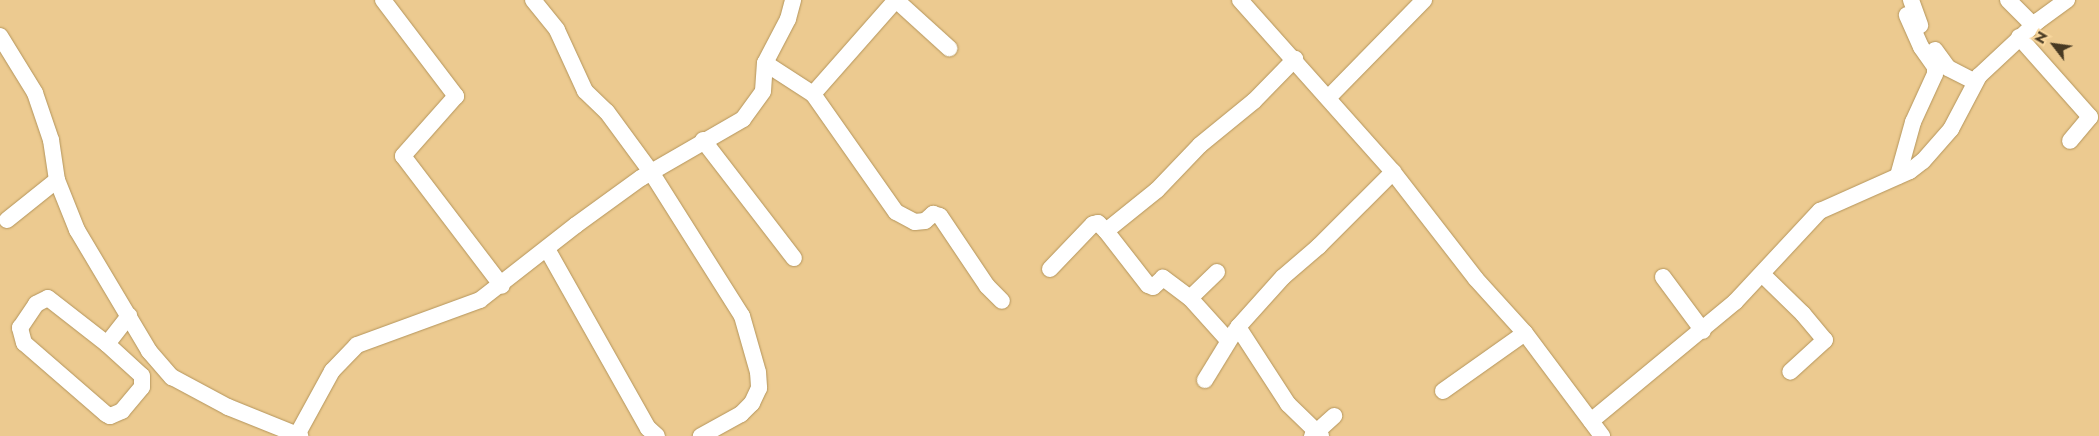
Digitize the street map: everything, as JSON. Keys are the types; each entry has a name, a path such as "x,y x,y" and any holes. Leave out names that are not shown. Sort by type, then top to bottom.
{"street":[{"path":"383,0 456,96 403,156 502,286"},
{"path":"533,0 557,30 585,91 607,112 651,172 742,316 758,372 759,388 752,403 724,431 701,436"},
{"path":"0,36 35,93 52,140 57,180 77,230 149,351 172,377 228,407 298,436 332,370 357,345 480,300 502,286 547,249 651,172 703,140 743,119 753,109 763,90 764,63 788,19 793,0"},
{"path":"813,94 896,0 949,48"},
{"path":"1240,0 1329,97 1392,172 1476,279 1524,333 1596,431 1762,274 1820,212 1898,176 1923,161 1942,141 1975,82 2019,37 2066,0"},
{"path":"1329,97 1424,0"},
{"path":"2008,0 2033,25"},
{"path":"1909,7 1945,66 1975,82"},
{"path":"1898,176 1913,122 1935,74 1935,67 1921,47 1909,7"},
{"path":"2019,37 2090,116 2070,141"},
{"path":"1106,231 1157,190 1200,145 1254,101 1295,59"},
{"path":"764,63 813,94 896,212 915,222 925,221 933,214 940,216 986,286 1002,301"},
{"path":"703,140 794,258"},
{"path":"1205,380 1233,334 1282,277 1319,246 1392,172"},
{"path":"8,220 57,180"},
{"path":"1050,269 1093,224 1098,223 1148,285 1153,287 1164,278 1233,334 1288,404 1317,434 1334,416"},
{"path":"547,249 648,428 656,436"},
{"path":"1190,298 1218,272"},
{"path":"1762,274 1803,314 1825,340 1790,372"},
{"path":"1663,277 1703,331"},
{"path":"48,298 107,344 142,376 144,382 122,411 110,416 24,343 20,328 36,304 48,298"},
{"path":"107,344 129,316"},
{"path":"1443,391 1524,333"}]}
